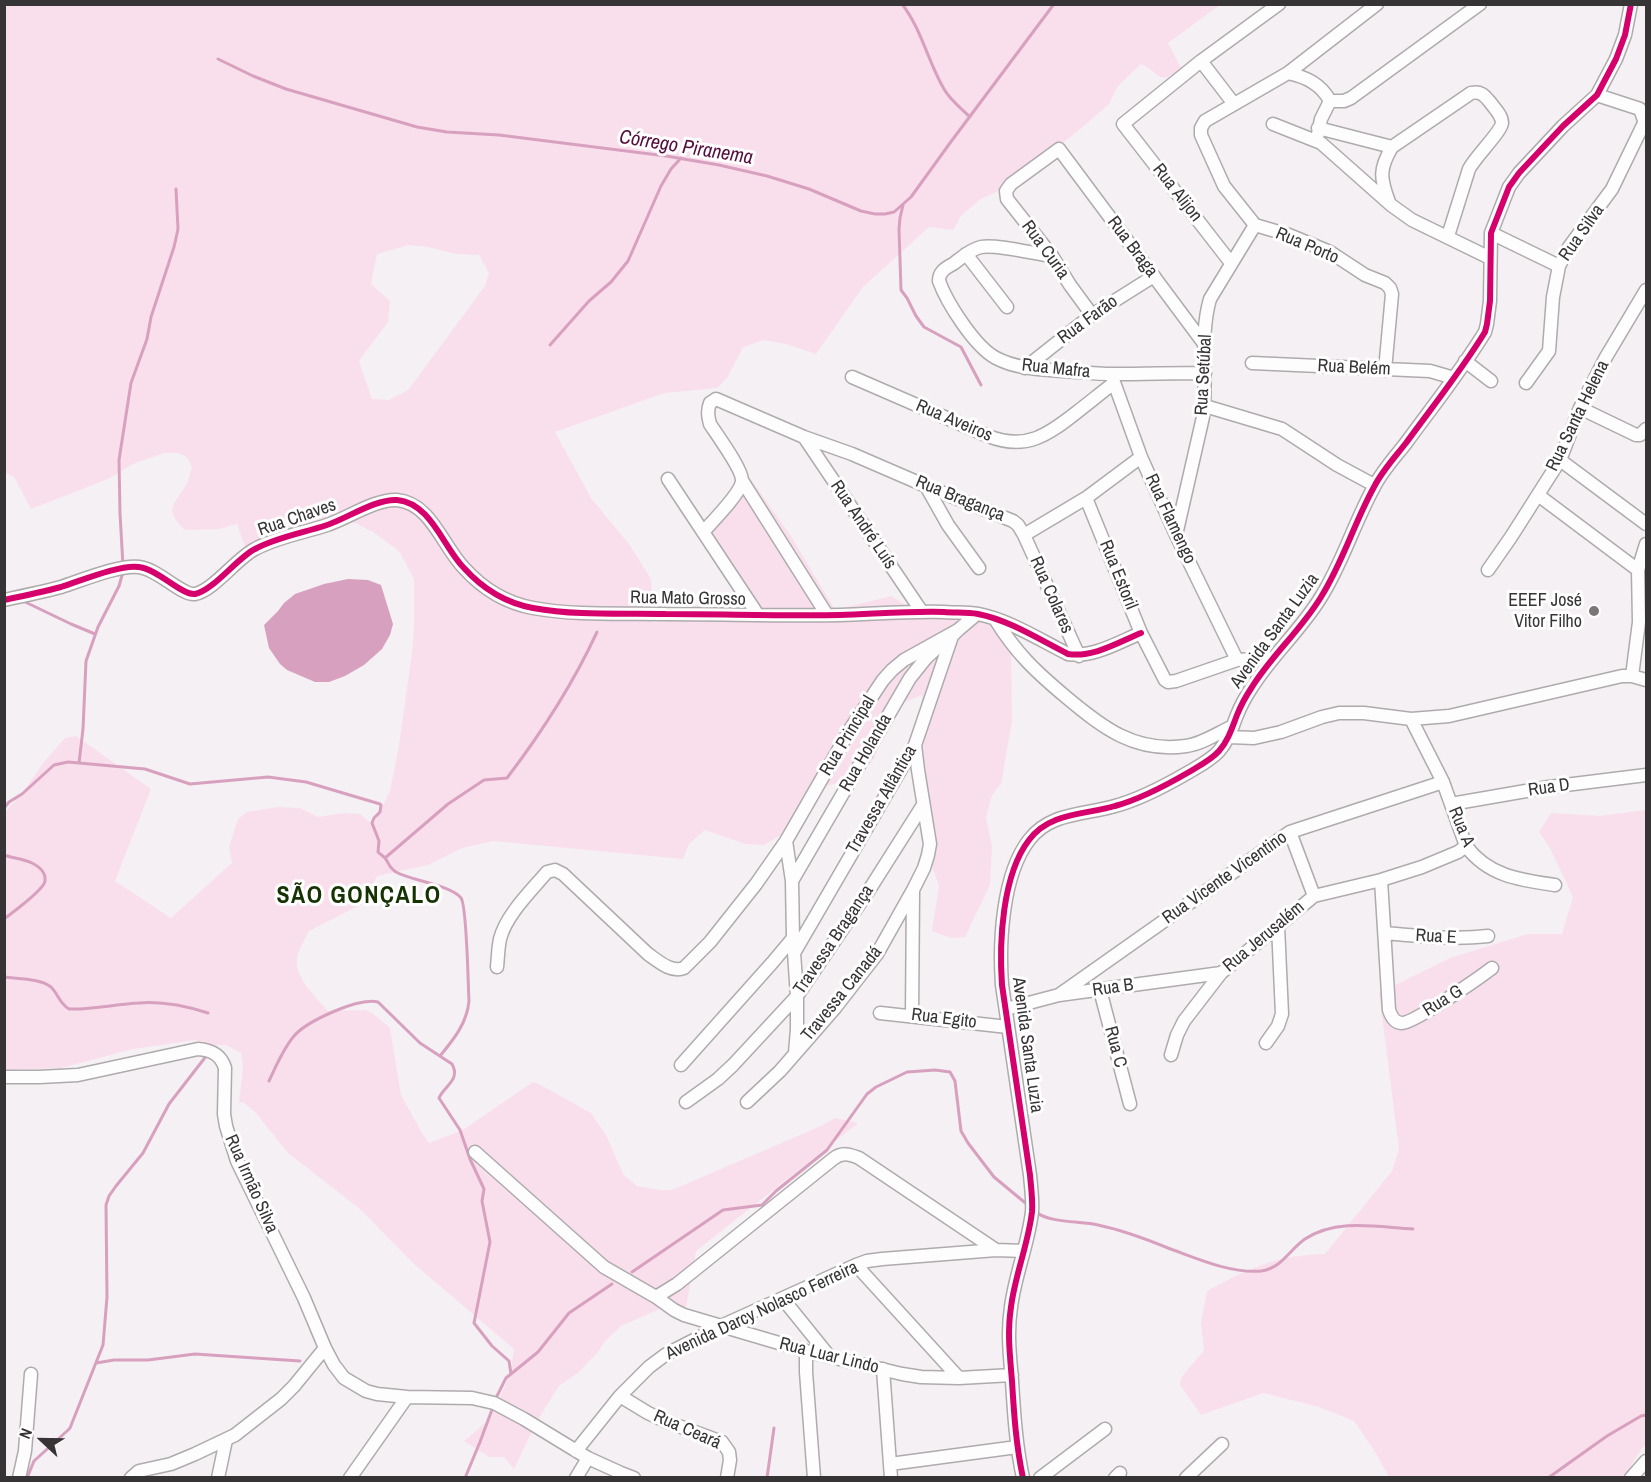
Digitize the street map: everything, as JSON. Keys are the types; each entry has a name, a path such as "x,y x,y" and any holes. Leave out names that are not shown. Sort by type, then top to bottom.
{"street":[{"path":"1279,4 1201,61 1234,104 1288,73 1377,4"},
{"name":"Avenida Santa Luzia","path":"1023,1478 1017,1447 1008,1326 1032,1209 1030,1175 1000,962 1004,909 1008,889 1018,862 1027,842 1042,827 1063,817 1116,806 1157,790 1208,761 1219,752 1244,700 1272,658 1295,634 1322,597 1339,565 1374,485 1481,338 1487,324 1490,302 1491,233 1505,196 1514,179 1563,126 1597,95 1616,59 1625,35 1631,4"},
{"path":"1329,101 1344,101 1350,98 1478,5"},
{"name":"Rua Alijon","path":"1201,61 1123,124 1231,263"},
{"path":"1288,73 1318,85 1326,94 1329,101 1317,136 1321,143 1391,205 1412,220 1490,258"},
{"path":"1391,205 1384,188 1381,170 1392,147 1471,93 1484,94 1502,121 1500,129 1469,170 1448,236"},
{"path":"1597,95 1645,113"},
{"name":"Rua Porto","path":"1234,104 1205,121 1201,128 1201,135 1224,186 1255,225 1289,235 1330,252 1390,288 1392,294 1385,370"},
{"name":"Rua Silva","path":"1526,383 1549,351 1553,297 1559,266 1569,247 1608,194 1645,113"},
{"path":"1273,124 1321,143"},
{"path":"1318,128 1392,147"},
{"name":"Rua Curia","path":"1059,148 1011,184 1006,191 1007,199 1052,256 1092,315"},
{"name":"Rua Braga","path":"1059,148 1205,345"},
{"name":"Rua Setúbal","path":"1176,535 1205,406 1205,345 1210,299 1255,225"},
{"path":"1491,233 1559,266"},
{"path":"1007,307 966,254 982,246 1052,256"},
{"name":"Rua Mafra","path":"966,254 945,269 939,277 941,287 963,324 993,357 1025,368 1113,378"},
{"name":"Rua Farão","path":"1025,368 1092,315 1154,276"},
{"name":"Rua Santa Helena","path":"1488,570 1560,460 1580,408 1606,357 1647,290"},
{"path":"1465,361 1491,381"},
{"name":"Rua Belém","path":"1252,363 1430,371 1454,378"},
{"path":"1113,378 1205,372"},
{"name":"Rua Aveiros","path":"852,377 997,440 1018,442 1041,437 1056,429 1113,378"},
{"name":"Rua Flamengo","path":"1113,378 1141,457 1237,660"},
{"name":"Rua Bragança","path":"742,482 738,467 711,424 707,412 712,400 720,400 799,435 852,454 1004,516 1018,525 1024,535 1086,498 1141,457"},
{"path":"1205,406 1282,429 1337,465 1374,485"},
{"path":"1580,408 1635,435 1640,435 1647,429"},
{"name":"Rua André Luís","path":"799,435 922,612"},
{"path":"1560,460 1647,524"},
{"path":"668,479 758,615"},
{"path":"704,532 737,493 742,482"},
{"path":"742,482 827,615"},
{"path":"926,486 948,525 979,568"},
{"path":"1538,495 1638,570"},
{"name":"Rua Estoril","path":"1086,498 1141,633 1163,678 1168,682 1176,681 1237,660"},
{"name":"Rua Chaves","path":"4,600 60,587 130,566 149,569 186,592 196,594 213,584 240,559 255,549 276,540 326,525 386,501 407,502 416,507 434,526"},
{"name":"Rua Mato Grosso","path":"434,526 463,568 478,581 509,601 530,607 573,613 827,615 922,612 977,614"},
{"name":"Rua Colares","path":"1024,535 1079,656"},
{"path":"1632,676 1639,622 1638,570 1647,544"},
{"path":"955,633 977,614 994,619 1068,654 1079,656 1090,654 1141,633"},
{"path":"994,619 1011,644 1036,672 1087,715 1120,737 1150,746 1176,747 1231,731 1246,738 1254,738 1281,732 1339,713 1364,713 1411,719 1449,716 1601,681 1632,676 1647,680"},
{"name":"Travessa Atlântica","path":"794,953 915,745 955,633"},
{"name":"Rua Principal","path":"497,968 503,929 547,872 555,870 563,874 602,909 648,954 663,965 679,970 684,968 710,942 756,884 786,841 851,728 888,675 904,660 955,633"},
{"name":"Rua Holanda","path":"792,880 910,678 926,658 955,633"},
{"path":"1237,660 1272,658"},
{"name":"Rua A","path":"1411,719 1443,782 1466,846 1481,863 1492,869 1523,880 1555,885"},
{"path":"915,745 923,805"},
{"name":"Rua D","path":"1451,804 1549,787 1647,775"},
{"name":"Rua Vicente Vicentino","path":"1059,995 1290,832 1443,782"},
{"name":"Travessa Canadá","path":"747,1102 769,1083 835,1008 877,954 914,890 928,855 929,834 923,805"},
{"name":"Travessa Bragança","path":"686,1102 733,1065 797,996 923,805"},
{"path":"1290,832 1314,896"},
{"path":"786,841 792,880 797,996 795,1053"},
{"name":"Rua Jerusalém","path":"1171,1055 1184,1021 1221,973 1314,896 1381,880 1422,867 1458,852 1466,846"},
{"path":"1381,880 1384,933"},
{"path":"912,1016 914,890"},
{"path":"1266,1043 1278,1026 1282,1014 1278,926"},
{"name":"Rua E","path":"1384,933 1440,938 1488,936"},
{"name":"Rua G","path":"1384,933 1389,1011 1392,1017 1402,1023 1412,1020 1453,995 1492,968"},
{"path":"681,1065 793,938"},
{"name":"Rua B","path":"1006,1009 1059,995 1221,973"},
{"name":"Rua C","path":"1100,990 1130,1104"},
{"name":"Rua Egito","path":"880,1013 1008,1027"},
{"name":"Rua Irmão Silva","path":"4,1077 78,1075 198,1049 214,1053 220,1058 225,1068 224,1114 237,1161 304,1298 325,1348 344,1378 355,1386 377,1394 472,1398 494,1403 588,1458 634,1478"},
{"name":"Rua Luar Lindo","path":"475,1152 604,1267 656,1297 674,1311 806,1351 921,1377 959,1378 1012,1375"},
{"path":"656,1297 677,1284 833,1159 843,1154 859,1158 996,1250"},
{"name":"Avenida Darcy Nolasco Ferreira","path":"576,1451 620,1396 649,1367 665,1355 721,1326 856,1265 882,1259 996,1250 1024,1251"},
{"path":"856,1265 959,1378"},
{"path":"783,1299 829,1356"},
{"path":"131,1478 139,1472 171,1464 226,1440 256,1420 294,1386 325,1348"},
{"path":"806,1351 814,1478"},
{"path":"883,1369 891,1478"},
{"path":"19,1478 25,1451 31,1374"},
{"name":"Rua Ceará","path":"620,1396 665,1421 722,1442 729,1452 730,1460 726,1478"},
{"path":"350,1478 407,1397"},
{"path":"1040,1478 1105,1429"},
{"path":"218,1478 226,1440"},
{"path":"1186,1478 1222,1444"},
{"path":"890,1464 1017,1447"},
{"path":"576,1478 588,1458"},
{"path":"1631,1478 1647,1461"}],"shaded area":[{"path":"4,5 1220,5 1168,43 1181,68 1163,78 1141,64 1118,86 1109,104 1047,156 996,192 979,200 961,216 953,230 929,227 863,287 816,354 786,344 764,340 743,347 727,378 717,388 664,393 555,432 591,498 629,544 651,579 653,623 757,608 698,531 716,511 741,471 749,477 791,536 835,610 891,596 912,608 945,612 956,618 960,624 975,617 992,622 1011,645 1012,721 1001,784 992,795 986,818 992,847 990,885 965,937 951,938 932,931 939,886 931,863 920,795 922,695 903,703 892,716 874,759 856,778 822,787 794,827 764,845 745,844 705,830 689,844 683,859 493,841 462,848 428,865 377,876 364,903 309,931 302,944 297,958 299,973 307,987 328,1011 366,1010 390,1028 401,1095 429,1143 463,1130 533,1082 591,1113 606,1135 623,1174 637,1186 672,1190 835,1118 858,1123 696,1251 685,1313 666,1306 621,1326 579,1372 559,1386 537,1421 514,1469 504,1457 489,1457 464,1441 490,1419 510,1375 514,1349 414,1264 360,1209 288,1153 255,1112 243,1102 239,1103 243,1067 241,1053 226,1045 214,1045 195,1040 133,1049 61,1068 5,1070 5,812 23,792 44,762 65,738 76,736 151,789 115,881 171,918 232,863 229,847 238,819 247,812 278,807 300,808 318,817 345,813 360,814 373,825 390,791 399,745 412,653 414,579 399,551 373,532 347,521 246,550 237,524 218,529 185,530 174,517 173,508 187,483 192,467 187,457 178,453 164,453 133,464 108,479 31,509 14,477 5,472","holes":["409,245 456,254 479,255 489,273 485,286 408,390 389,400 372,399 359,361 388,322 390,301 371,284 377,254"]},
{"path":"348,579 368,580 381,585 393,624 382,649 364,665 329,682 315,682 287,670 269,648 264,625 295,594"},
{"path":"1646,810 1646,1443 1626,1477 1389,1477 1354,1421 1319,1407 1263,1393 1201,1415 1180,1385 1181,1378 1204,1350 1201,1324 1207,1291 1236,1276 1277,1260 1325,1254 1392,1171 1399,1149 1379,993 1450,958 1528,934 1562,934 1573,897 1550,848 1539,832 1551,813 1600,816"}],"waterway":[{"path":"902,4 915,24 944,89 970,117"},
{"name":"Córrego Piranema","path":"218,59 286,89 417,127 666,156 719,165 809,189 861,211 885,214 894,212 911,197 1054,4"},
{"path":"550,345 589,301 611,282 628,261 661,186 681,158"},
{"path":"123,566 119,460 131,383 147,339 151,317 178,229 176,189"},
{"path":"903,205 899,229 901,290 924,327 961,347 981,385"},
{"path":"79,763 86,661 98,627 119,586 123,572"},
{"path":"21,600 95,634"},
{"path":"385,858 448,804 484,780 507,778 556,707 597,632"},
{"path":"4,808 54,765 68,762 145,769 190,784 268,777 306,782 380,804 380,812 372,823 379,841 378,852 392,869 403,875 449,890 461,898 463,904 468,1009 463,1024 440,1056"},
{"path":"4,855 34,864 43,872 45,878 43,885 34,895 4,919"},
{"path":"4,977 35,980 46,984 69,1009 166,1003 208,1013"},
{"path":"269,1081 286,1046 301,1030 334,1011 369,1001 378,1002 420,1043 452,1064 453,1079 439,1098 460,1130 484,1189 482,1201 490,1242 474,1323 492,1346 509,1361 511,1374"},
{"path":"27,1478 34,1461 70,1428 103,1345 107,1297 106,1205 109,1196 143,1153 169,1104 207,1055"},
{"path":"632,1272 723,1210 762,1205 827,1150 867,1094 907,1072 935,1070 950,1072 955,1081 961,1131 968,1143 994,1177 1029,1206"},
{"path":"1036,1212 1057,1220 1116,1229 1214,1264 1250,1271 1261,1271 1274,1266 1299,1243 1317,1232 1330,1228 1358,1225 1413,1229"},
{"path":"495,1400 506,1378 538,1352 569,1313 612,1284"},
{"path":"96,1363 195,1354 300,1361"},
{"path":"465,1478 493,1407"},
{"path":"1548,1478 1607,1436 1646,1415"},
{"path":"767,1478 774,1428"}],"cycle path":[{"path":"1023,1478 1015,1417 1009,1326 1013,1295 1028,1236 1032,1203 1030,1175 1002,985 1001,950 1004,910 1013,872 1020,855 1029,840 1047,824 1144,796 1201,765 1222,747 1252,687 1268,664 1296,632 1329,584 1381,475 1447,388 1485,332 1490,301 1491,233 1509,187 1563,126 1597,95 1616,59 1625,35 1631,4"},
{"path":"4,600 61,587 111,570 131,567 154,572 183,591 195,594 210,587 248,553 263,545 327,525 380,502 397,500 409,503 428,517 456,559 479,582 495,594 533,608 600,614 970,613 1001,621 1068,654 1077,655 1106,648 1141,633"}],"place":[{"name":"EEEF José Vitor Filho","path":"1594,611"}],"district":[{"name":"SÃO GONÇALO","path":"359,897"}]}
